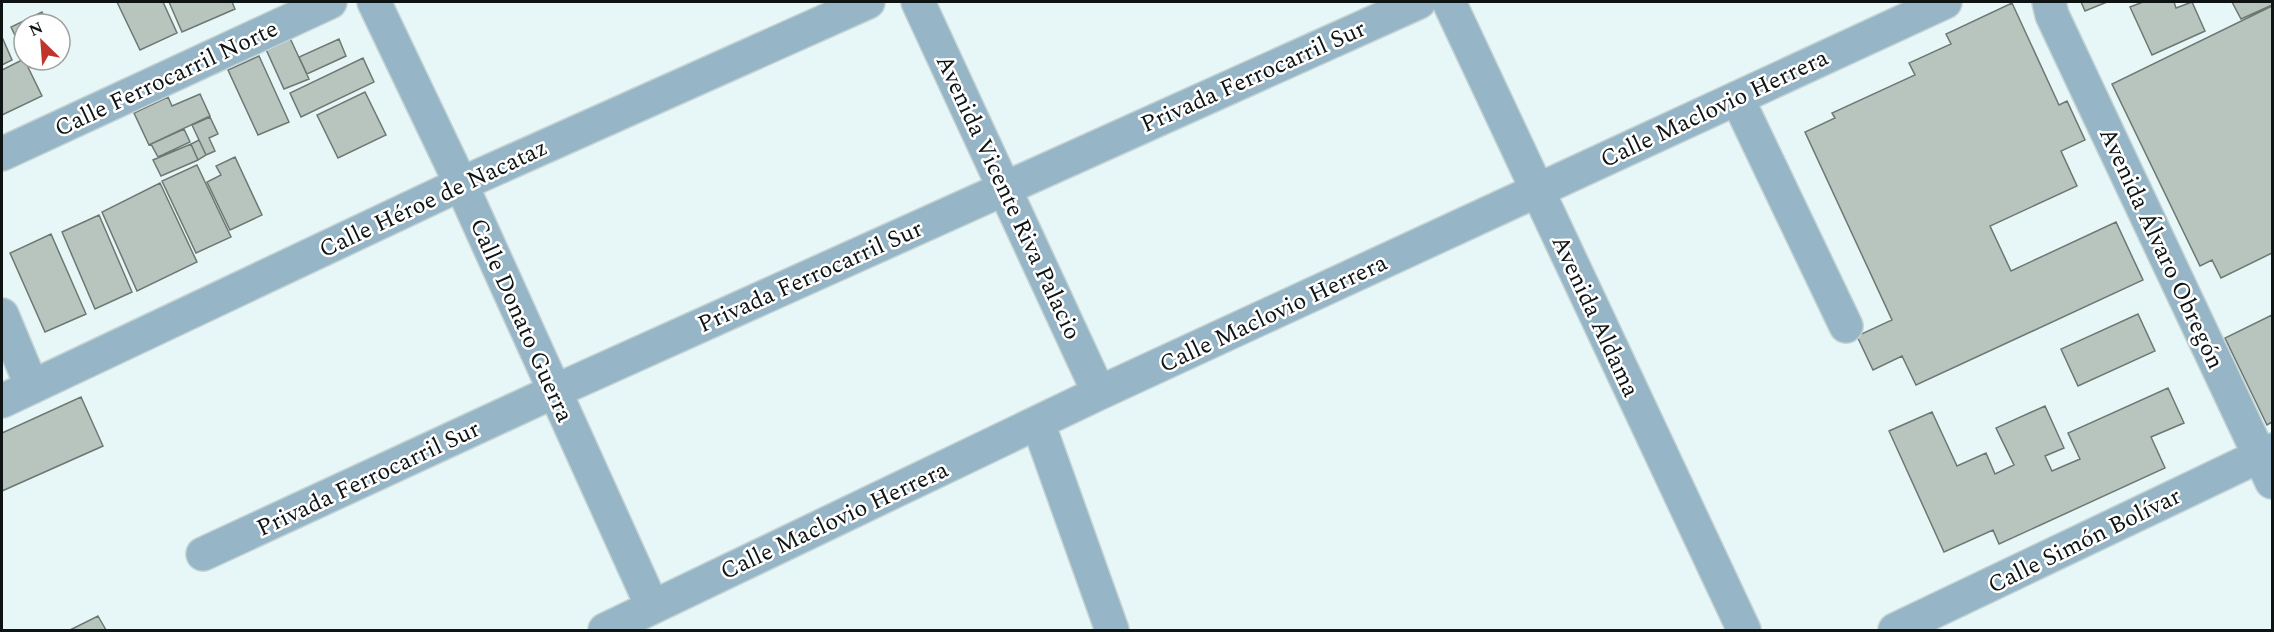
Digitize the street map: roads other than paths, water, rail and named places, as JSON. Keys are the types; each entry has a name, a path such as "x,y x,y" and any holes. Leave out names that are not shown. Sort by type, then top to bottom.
{"street":[{"name":"Calle Ferrocarril Norte","path":"2,154 330,2"},
{"name":"Calle Donato Guerra","path":"374,2 461,184 553,392 652,606"},
{"name":"Calle Héroe de Nacataz","path":"2,401 461,184 868,2"},
{"name":"Avenida Vicente Riva Palacio","path":"918,2 1099,393"},
{"name":"Privada Ferrocarril Sur","path":"203,554 553,392 1419,2"},
{"name":"Avenida Aldama","path":"1449,2 1744,630"},
{"name":"Calle Maclovio Herrera","path":"604,630 1099,393 1945,2"},
{"name":"Avenida Álvaro Obregón","path":"2046,6 2268,463"},
{"path":"1737,98 1846,326"},
{"path":"2,315 32,387"},
{"path":"1038,423 1112,630"},
{"name":"Calle Simón Bolívar","path":"1895,630 2268,463"}]}
